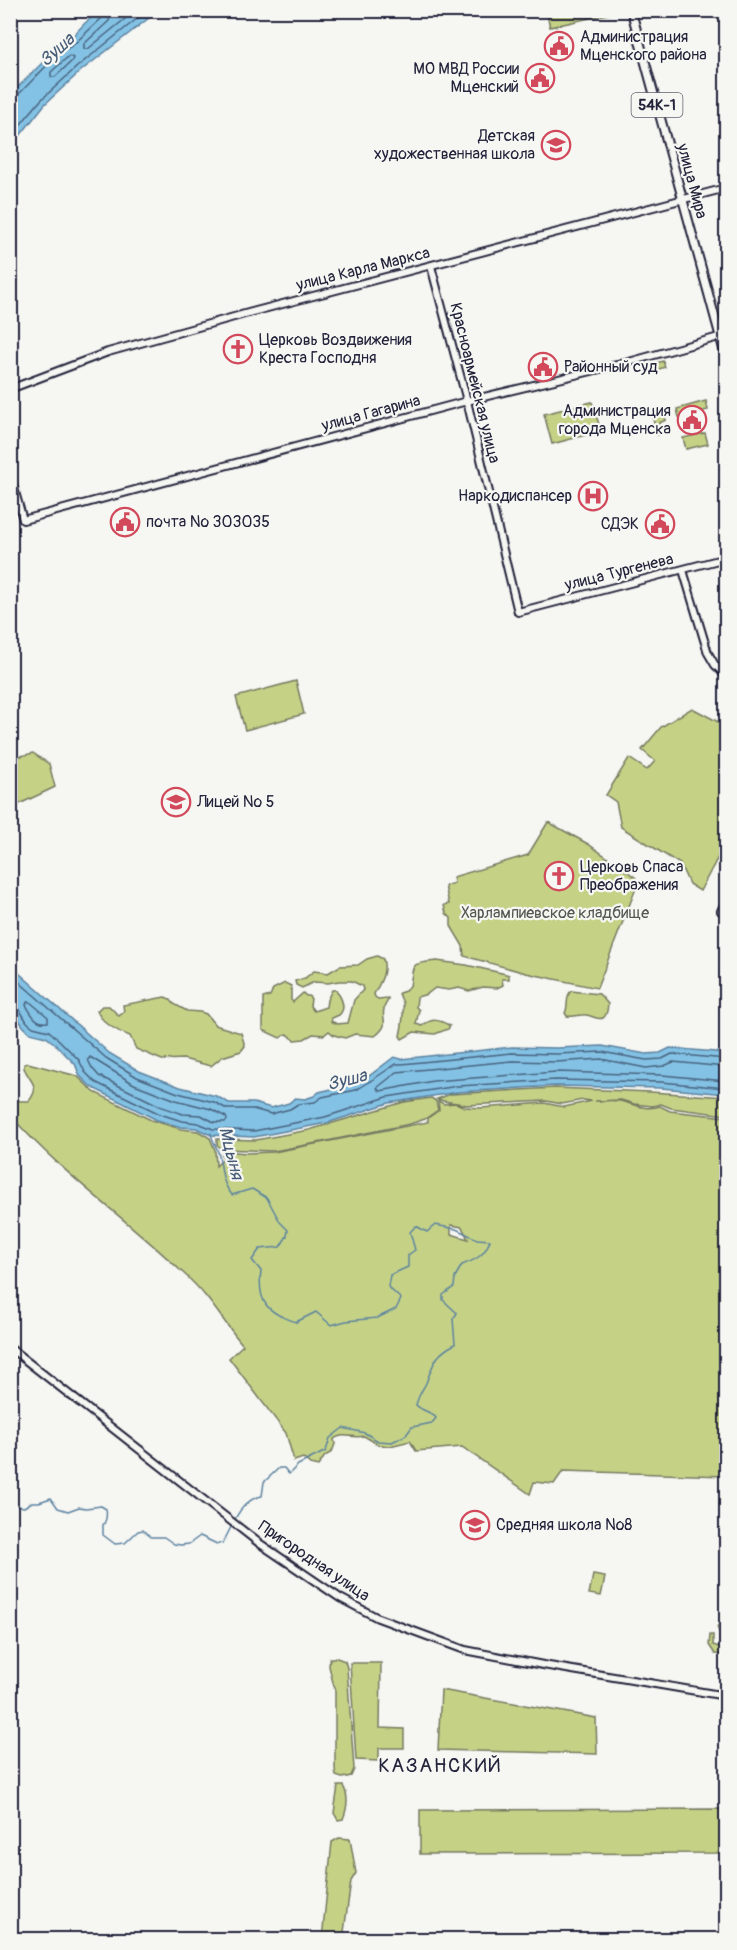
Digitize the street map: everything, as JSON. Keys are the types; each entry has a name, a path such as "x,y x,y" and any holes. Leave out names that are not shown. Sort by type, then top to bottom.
{"main road":[{"name":"улица Мира","path":"631,10 723,336 726,358"},
{"name":"улица Карла Маркса","path":"10,389 108,352 726,188"},
{"name":"Красноармейская улица","path":"431,266 467,401 518,612"},
{"name":"улица Гагарина","path":"10,474 23,520 467,401 629,362 723,336"},
{"name":"улица Тургенева","path":"518,612 726,558"},
{"path":"683,570 708,653 715,665 726,676"},
{"path":"726,901 721,911 726,915"},
{"name":"Пригородная улица","path":"10,1348 228,1519 310,1579 378,1618 465,1650 726,1696"}],"green space":[{"path":"546,10 621,10 621,11 550,27"},
{"path":"663,361 665,367 644,374 642,367"},
{"path":"706,401 708,410 679,417 677,409"},
{"path":"592,402 601,431 552,444 544,414"},
{"path":"664,412 666,420 659,423 661,434 657,435 652,415"},
{"path":"705,433 708,444 686,449 683,438"},
{"path":"296,681 304,714 245,730 236,697"},
{"path":"692,708 726,726 726,842 700,891 689,884 680,864 621,827 616,802 606,795 629,758 647,770 655,761 642,750 661,727"},
{"path":"11,747 14,749 13,758 33,753 49,764 55,787 11,808"},
{"name":"Харлампиевское кладбище","path":"548,822 588,844 635,877 638,883 597,988 526,973 464,956 463,946 451,926 451,918 446,913 444,905 449,904 445,886 454,883 453,877 528,855"},
{"path":"377,956 383,959 384,968 374,994 378,999 388,998 388,1000 383,1013 383,1028 375,1036 355,1034 345,1038 329,1031 324,1035 313,1034 304,1039 294,1040 286,1034 280,1038 263,1030 263,998 270,996 273,989 285,983 291,986 293,1002 303,993 311,999 310,1006 314,1011 326,1007 332,990 336,990 343,1009 331,1021 337,1024 348,1023 354,1000 363,990 362,986 352,981 339,981 314,982 302,988 296,985 295,981 305,978 314,971 328,973 340,966 358,965"},
{"path":"437,961 506,974 509,975 509,979 502,979 503,985 497,988 483,987 469,991 459,988 449,990 435,988 417,997 416,1007 419,1010 416,1024 422,1026 436,1020 450,1026 435,1034 414,1032 402,1039 400,1036 403,1003 399,993 410,986 415,966"},
{"path":"571,991 599,994 608,1004 605,1016 599,1019 586,1015 567,1016 565,1013"},
{"path":"165,997 187,1011 206,1014 215,1025 241,1033 245,1046 241,1051 222,1057 211,1066 183,1059 162,1060 136,1049 130,1036 111,1026 97,1011 102,1006 109,1006 119,1016 124,1012 123,1005"},
{"path":"28,1063 77,1076 94,1092 151,1120 181,1129 198,1131 210,1138 215,1150 216,1166 224,1158 222,1155 224,1151 274,1152 428,1122 428,1118 439,1110 438,1101 444,1104 456,1103 465,1107 481,1108 544,1103 564,1107 592,1101 583,1100 562,1104 546,1101 466,1105 437,1099 451,1094 555,1088 726,1097 726,1115 671,1108 661,1104 652,1106 621,1100 595,1101 620,1101 644,1107 660,1106 670,1111 726,1117 726,1476 563,1471 554,1484 534,1482 530,1494 462,1447 416,1451 410,1441 390,1446 379,1445 364,1436 341,1436 334,1439 332,1452 325,1456 318,1466 310,1464 303,1458 294,1461 286,1433 229,1358 243,1345 207,1298 191,1280 51,1157 11,1116 11,1096 20,1101 29,1101 34,1091 24,1064","holes":["451,1225 462,1227 468,1239 451,1234"]},
{"path":"431,1098 436,1101 438,1110 425,1119 410,1124 274,1151 222,1149 217,1145 217,1139 256,1140 309,1130 404,1102"},
{"path":"593,1575 605,1577 601,1596 589,1594"},
{"path":"721,1622 726,1622 726,1655 715,1654 709,1645 710,1635 713,1635 713,1645 719,1647 721,1637 717,1627"},
{"path":"330,1658 345,1661 347,1668 354,1769 351,1776 342,1778 336,1776 335,1768 335,1691 329,1666"},
{"path":"350,1663 381,1663 380,1728 404,1729 404,1748 379,1748 379,1761 356,1760"},
{"path":"441,1690 596,1718 597,1754 438,1750"},
{"path":"338,1786 343,1786 347,1802 343,1819 338,1820 334,1813"},
{"path":"726,1809 726,1853 420,1854 420,1810"},
{"path":"339,1838 350,1839 356,1873 351,1881 343,1939 322,1939 332,1842"}],"water":[{"name":"Зуша","path":"102,10 158,11 82,70 45,104 11,147 11,94 56,49"},
{"path":"11,966 109,1053 139,1071 180,1087 216,1096 229,1103 254,1103 271,1108 289,1103 295,1098 305,1099 319,1092 353,1084 369,1076 394,1057 401,1059 512,1047 602,1046 646,1054 660,1053 670,1048 726,1053 726,1094 661,1088 556,1086 458,1092 389,1103 327,1123 254,1137 211,1135 196,1128 181,1127 157,1120 91,1087 80,1076 75,1064 54,1043 46,1037 30,1033 11,1009"}],"waterway":[{"name":"Мцыня","path":"211,1133 228,1190 232,1195 252,1189 267,1198 280,1222 288,1230 280,1247 260,1249 252,1260 261,1271 261,1291 266,1305 278,1315 296,1322 316,1312 331,1325 377,1318 396,1309 401,1299 388,1287 390,1275 408,1267 408,1255 415,1250 410,1232 416,1226 427,1232 435,1225 456,1229 477,1239 490,1240 479,1256 462,1265 455,1277 454,1287 443,1295 443,1300 457,1313 453,1319 455,1344 436,1360 416,1405 436,1418 432,1423 412,1427 406,1435 392,1442 378,1441 365,1433 343,1428 330,1438 326,1451 298,1465 289,1474 284,1468 279,1468 264,1482 262,1496 245,1505 234,1521"},
{"name":"Мцыня","path":"10,1501 13,1500 18,1506 24,1507 32,1502 51,1498 58,1508 68,1511 79,1507 101,1506 106,1509 107,1513 103,1535 115,1544 125,1543 138,1531 143,1530 151,1537 164,1537 174,1544 189,1544 200,1536 217,1544 223,1543 232,1525"}],"place":[{"name":"Администрация Мценского района","path":"559,46"},
{"name":"МО МВД России Мценский","path":"540,78"},
{"name":"Детская художественная школа","path":"556,145"},
{"name":"Церковь Воздвижения Креста Господня","path":"238,349"},
{"name":"Районный суд","path":"543,367"},
{"name":"Администрация города Мценска","path":"692,420"},
{"name":"Наркодиспансер","path":"593,496"},
{"name":"почта № 303035","path":"125,522"},
{"name":"СДЭК","path":"660,524"},
{"name":"Лицей № 5","path":"176,802"},
{"name":"Церковь Спаса Преображения","path":"559,876"},
{"name":"Средняя школа №8","path":"475,1525"}],"district":[{"name":"КАЗАНСКИЙ","path":"440,1765"}]}
